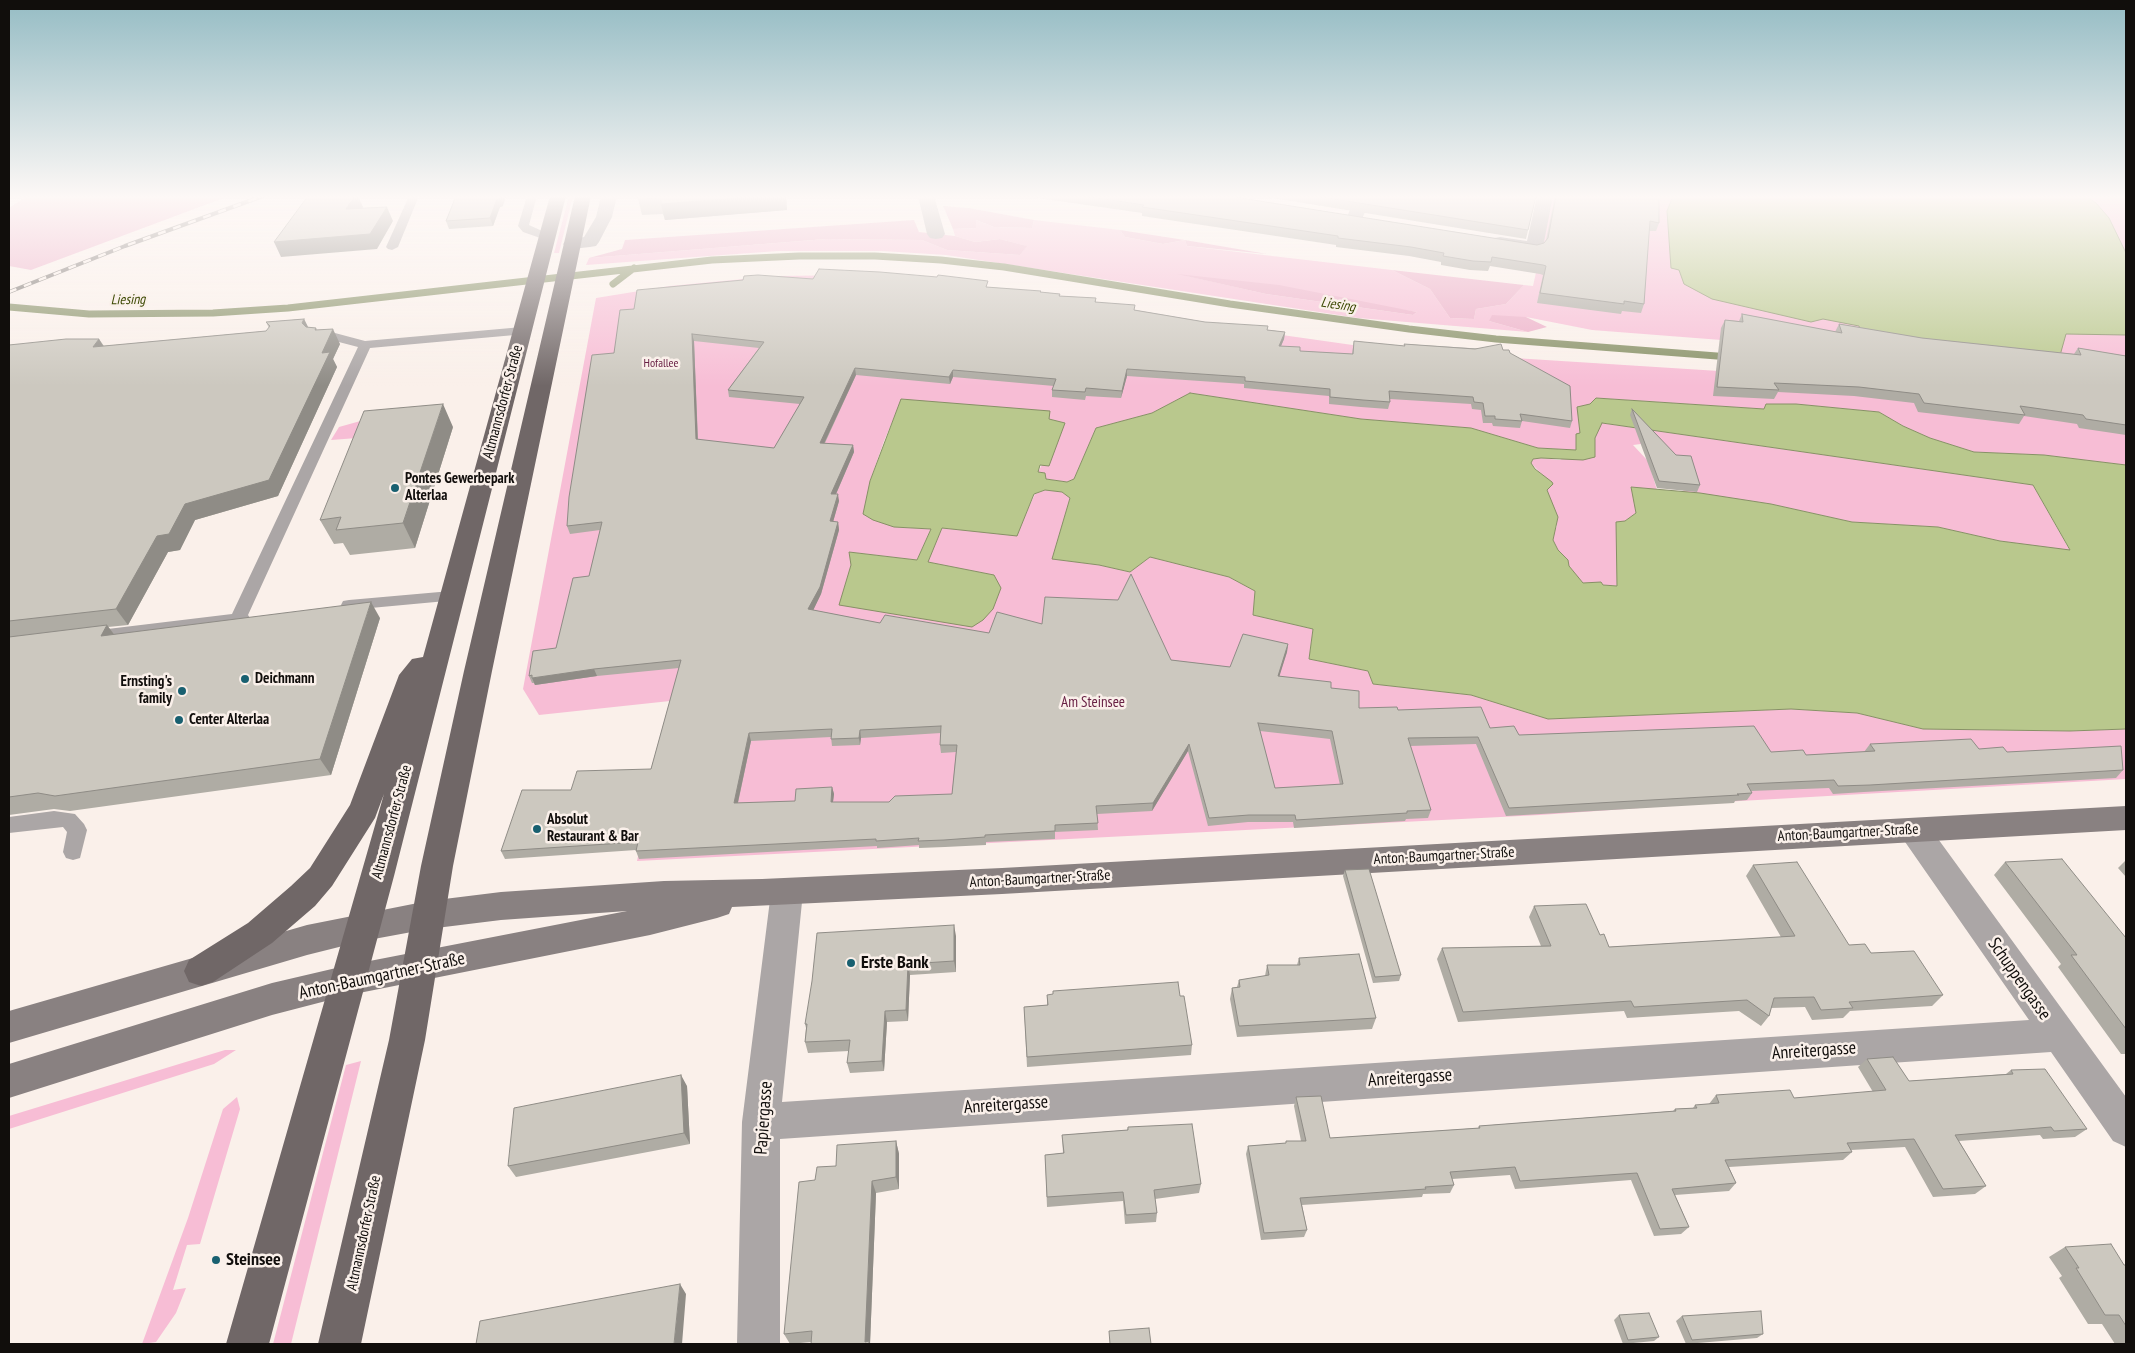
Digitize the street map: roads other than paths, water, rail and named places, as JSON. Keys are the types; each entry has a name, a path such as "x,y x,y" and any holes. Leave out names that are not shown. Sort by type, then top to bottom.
{"main road":[{"name":"Altmannsdorfer Straße","path":"247,1344 349,980 362,927 384,855 541,259"},
{"name":"Altmannsdorfer Straße","path":"339,1344 407,1040 418,967 476,681 569,259"},
{"path":"201,971 260,933 303,896 321,877 364,809 413,676 437,650"},
{"name":"Anton-Baumgartner-Straße","path":"9,1027 307,940 362,927 428,915 501,906 664,895 774,893 2126,818"},
{"name":"Anton-Baumgartner-Straße","path":"9,1081 272,999 349,980 650,921 774,893"}],"street":[{"name":"Schuppengasse","path":"1914,830 2126,1128"},
{"name":"Papiergasse","path":"758,1344 761,1122 774,893"},
{"name":"Anreitergasse","path":"761,1122 2059,1035"}],"lane":[{"path":"317,337 336,337 365,346 522,331"},
{"path":"238,619 365,346"},
{"path":"337,607 451,596"},
{"path":"76,638 258,616"},
{"path":"9,825 54,818 68,820 77,830 73,852"}],"waterway":[{"name":"Liesing","path":"633,269 731,259"},
{"name":"Liesing","path":"927,259 1004,267 1230,304 1409,329 1496,339 1730,357"},
{"name":"Liesing","path":"9,307 89,314 213,313 288,308 633,269"},
{"path":"613,284 633,269"}],"railway":[{"path":"9,292 92,259"}],"place":[{"name":"Pontes Gewerbepark Alterlaa","path":"395,488"},
{"name":"Deichmann","path":"245,679"},
{"name":"Ernsting's family","path":"182,691"},
{"name":"Center Alterlaa","path":"179,720"},
{"name":"Absolut Restaurant & Bar","path":"537,829"},
{"name":"Erste Bank","path":"851,963"},
{"name":"Steinsee","path":"216,1260"}],"park label":[{"name":"Hofallee","path":"661,364"},
{"name":"Am Steinsee","path":"1093,703"}]}
